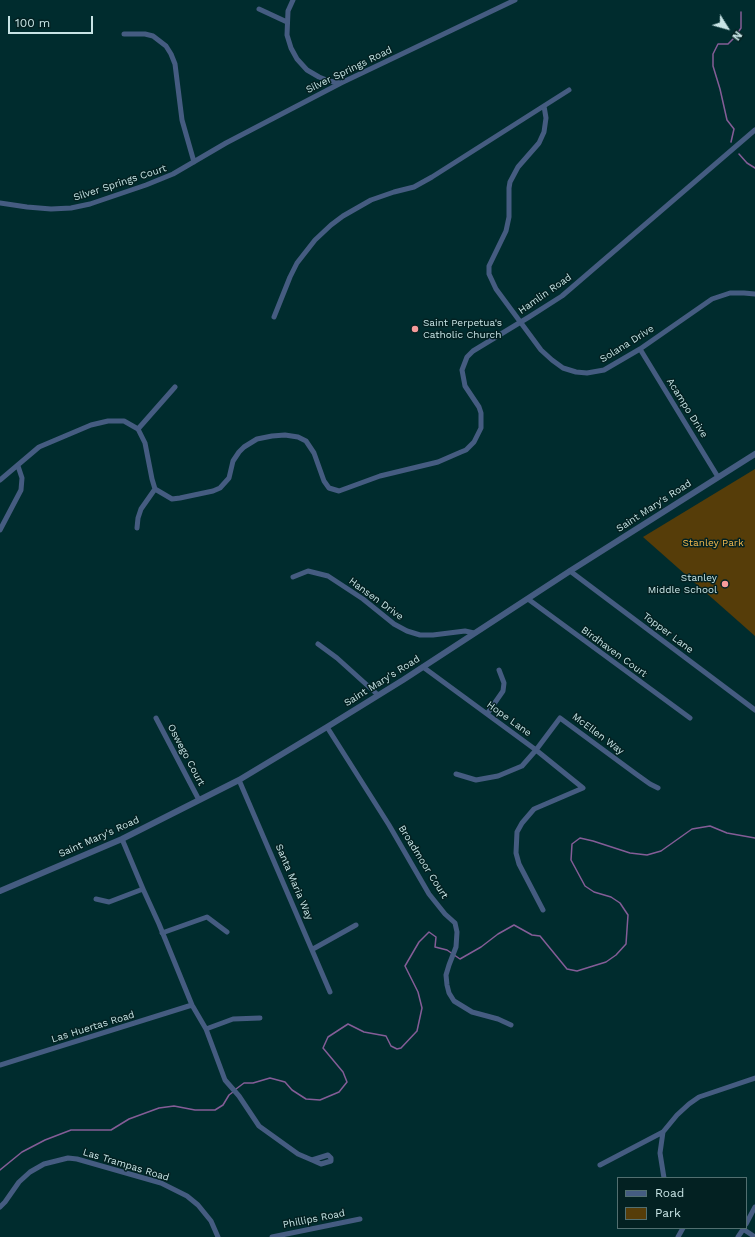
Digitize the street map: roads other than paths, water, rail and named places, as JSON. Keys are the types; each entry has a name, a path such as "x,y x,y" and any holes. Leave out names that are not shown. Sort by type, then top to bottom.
{"street":[{"path":"294,0 288,11 287,22 287,35 290,48 307,70 329,82 341,83"},
{"name":"Silver Springs Road","path":"194,162 226,142 341,83 515,0"},
{"path":"258,9 287,22"},
{"path":"124,34 145,34 153,36 166,46 171,54 176,64 182,120 194,162"},
{"path":"274,317 290,276 297,263 315,240 331,225 343,216 371,200 414,187 432,177 569,90"},
{"name":"Solana Drive","path":"544,106 546,118 544,132 539,143 513,175 509,188 510,217 506,231 489,266 489,274 492,282 541,350 552,360 563,368 576,372 587,373 604,370 640,349 712,299 730,293 755,294"},
{"name":"Hamlin Road","path":"156,489 172,499 213,491 220,488 229,478 233,461 244,447 257,439 272,436 285,435 298,437 306,441 314,453 324,481 329,488 339,491 380,476 438,462 466,450 479,434 481,420 480,407 466,386 462,370 464,362 473,351 562,296 755,130"},
{"name":"Silver Springs Court","path":"0,202 27,207 51,209 71,208 90,204 146,185 173,174 194,162"},
{"name":"Acampo Drive","path":"640,349 718,477"},
{"path":"138,429 175,387"},
{"path":"0,480 39,447 90,425 108,421 124,421 138,429 145,443 152,479 156,489 141,509 137,528"},
{"name":"Saint Mary's Road","path":"0,891 122,839 239,780 423,667 570,571 755,454"},
{"path":"0,530 22,490 22,478 18,466"},
{"name":"Hansen Drive","path":"293,577 308,571 328,576 362,599 394,624 407,631 433,635 465,631 474,633"},
{"name":"Topper Lane","path":"570,571 755,710"},
{"name":"Birdhaven Court","path":"528,599 690,718"},
{"path":"318,644 337,658 378,695"},
{"name":"Hope Lane","path":"423,667 536,750 584,788 534,809 522,822 517,832 516,852 519,864 543,910"},
{"path":"487,714 503,691 504,683 499,670"},
{"name":"Oswego Court","path":"156,718 199,800"},
{"name":"McEllen Way","path":"536,750 560,718 645,781 658,788"},
{"name":"Broadmoor Court","path":"327,727 389,825 430,894 445,914 455,923 457,932 456,947 446,975 449,993 454,1000 472,1012 510,1025"},
{"path":"456,774 476,780 498,776 522,766 536,750"},
{"name":"Santa Maria Way","path":"239,780 313,949 330,992"},
{"path":"122,839 192,1005 206,1029 224,1080 239,1096 259,1126 298,1154 312,1160"},
{"path":"96,899 109,902 143,889"},
{"path":"162,933 207,917 227,932"},
{"path":"313,949 356,925"},
{"name":"Las Huertas Road","path":"0,1065 192,1005"},
{"path":"206,1029 233,1019 260,1018"},
{"path":"600,1165 663,1132 688,1104 699,1097 755,1078"},
{"path":"663,1132 660,1153 664,1177"},
{"name":"Las Trampas Road","path":"0,1207 19,1182 30,1172 44,1164 68,1158 77,1159 161,1183 187,1196 198,1205 211,1220 218,1237"},
{"path":"747,1222 755,1208"},
{"name":"Phillips Road","path":"272,1237 360,1219"},
{"path":"746,1229 755,1237"}],"waterway":[{"path":"731,142 734,129 727,120 713,66 713,54 718,44 728,44 735,37 741,28 741,12"},
{"path":"739,154 747,163 755,168"},
{"path":"236,1089 244,1083 253,1083 270,1078 285,1082 292,1090 306,1099 320,1100 339,1092 347,1082 343,1072 323,1048 328,1037 348,1024 364,1032 386,1036 391,1046 397,1049 401,1048 417,1031 422,1008 418,992 405,966 419,942 429,932 436,937 435,947 447,950 460,959 514,925 532,935 540,936 567,969 577,971 606,962 616,955 626,944 628,915 620,903 611,897 594,892 585,886 571,860 572,844 580,838 630,853 647,855 661,851 692,829 710,826 727,833 755,838"},
{"path":"0,1170 22,1152 45,1140 71,1130 111,1130 129,1119 159,1108 174,1106 195,1110 215,1110 223,1105 229,1095 233,1092"}],"place":[{"name":"Saint Perpetua's Catholic Church","path":"415,329"},
{"name":"Stanley Middle School","path":"725,584"}],"park label":[{"name":"Stanley Park","path":"713,543"}]}
